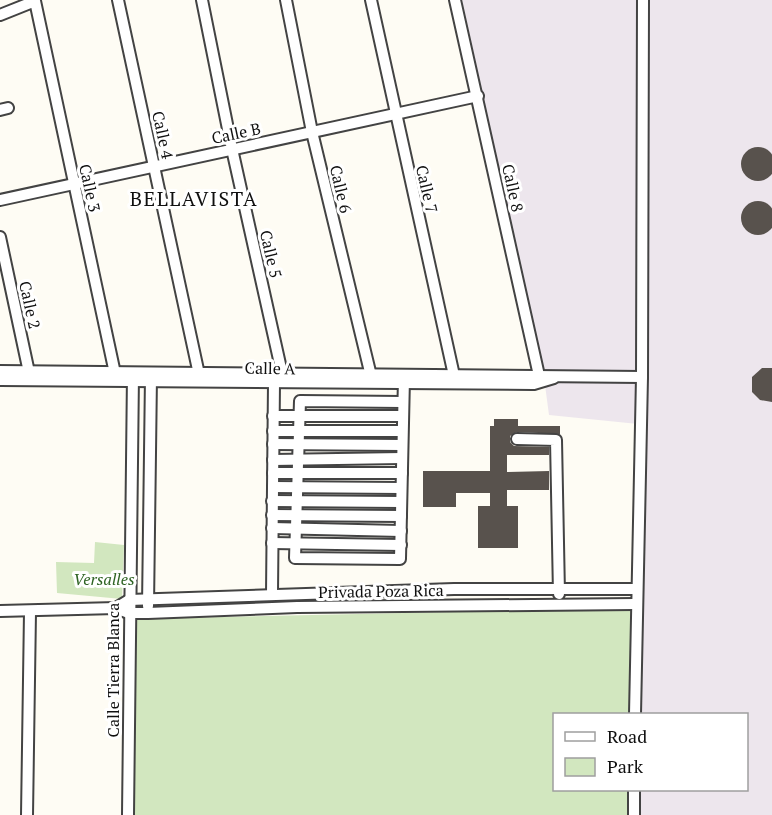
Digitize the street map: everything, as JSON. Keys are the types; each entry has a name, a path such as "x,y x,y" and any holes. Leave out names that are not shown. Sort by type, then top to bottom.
{"street":[{"name":"Calle 4","path":"118,0 200,377"},
{"name":"Calle 5","path":"202,0 232,149 282,373"},
{"name":"Calle 6","path":"286,0 312,132 371,379"},
{"name":"Calle 7","path":"371,0 455,379"},
{"name":"Calle 8","path":"455,0 540,379"},
{"path":"634,713 635,589 642,377 643,0"},
{"path":"0,15 34,1"},
{"name":"Calle 3","path":"34,1 116,376"},
{"name":"Calle B","path":"0,200 478,96"},
{"name":"Calle 2","path":"0,237 30,376"},
{"name":"Calle A","path":"0,371 30,376"},
{"path":"272,594 274,383 282,373"},
{"name":"Calle A","path":"0,380 30,376 200,377 282,373 371,379"},
{"name":"Calle Tierra Blanca","path":"128,815 128,613 133,376"},
{"path":"148,613 151,377"},
{"name":"Calle A","path":"200,377 274,383 371,379 642,377"},
{"path":"272,543 401,545 404,379"},
{"path":"295,543 300,401 402,402"},
{"path":"273,416 402,416"},
{"path":"273,430 402,431"},
{"path":"517,439 556,440 558,604"},
{"path":"273,444 402,445"},
{"path":"273,460 402,458"},
{"path":"273,473 402,473"},
{"path":"273,487 402,488"},
{"path":"272,501 401,502"},
{"path":"272,515 401,516"},
{"path":"272,528 401,531"},
{"path":"116,608 129,600 272,594 635,589"},
{"name":"Privada Poza Rica","path":"128,613 308,607 635,604"},
{"path":"0,611 116,608 128,613"},
{"path":"27,815 30,612"},
{"path":"634,791 634,815"}],"shaded area":[{"path":"462,0 772,0 772,815 630,815 631,791 748,791 748,713 632,713 638,424 549,415 543,370"}],"green space":[{"name":"Versalles","path":"95,542 124,545 122,599 57,593 56,562 94,563"},
{"path":"633,608 632,713 553,713 553,791 631,791 630,815 132,815 133,619"}],"building":[{"path":"758,147 770,152 773,158 773,170 770,176 758,181 746,176 741,164 746,152"},
{"path":"758,201 770,206 773,210 773,226 770,230 758,235 746,230 741,218 746,206"},
{"path":"762,368 772,368 772,402 760,400 752,392 752,377"},
{"path":"494,419 518,419 518,426 560,426 560,434 517,432 510,436 510,442 514,446 549,447 549,455 507,455 507,472 549,471 549,490 507,490 507,506 518,506 518,548 478,548 478,506 490,506 490,493 456,493 456,507 423,507 423,471 490,471 490,426 494,426"}],"district":[{"name":"BELLAVISTA","path":"194,198"}]}
